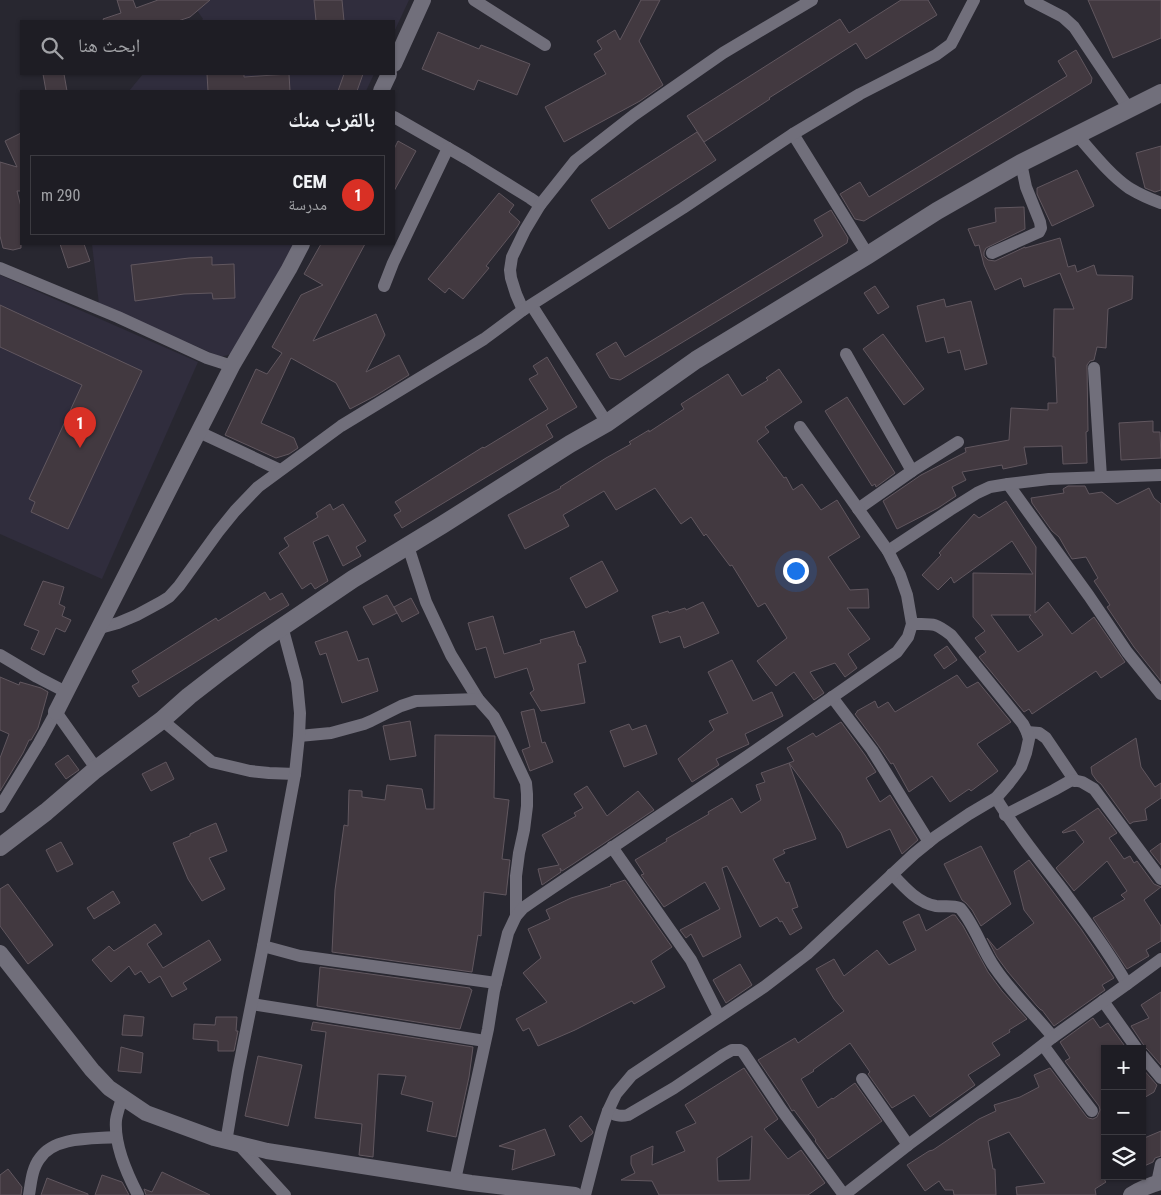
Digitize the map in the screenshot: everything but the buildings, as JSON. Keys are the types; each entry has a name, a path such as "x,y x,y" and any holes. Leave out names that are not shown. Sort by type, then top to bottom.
{"main road":[{"path":"0,847 46,812 95,770 162,720 196,690 282,626 353,579 607,423 696,360 937,211 1021,163 1161,93"}],"street":[{"path":"395,62 423,0"},
{"path":"474,0 545,45"},
{"path":"607,423 528,308 516,294 510,270 512,257 525,230 540,205 575,161 634,115 724,53 812,0"},
{"path":"100,628 137,615 169,597 218,532 258,487 341,426 484,339 528,308 684,208 793,134 860,94 944,50 951,44 974,0"},
{"path":"1030,0 1063,17 1074,27 1129,109"},
{"path":"381,90 389,75"},
{"path":"395,118 540,205"},
{"path":"793,134 868,255"},
{"path":"1077,135 1116,178 1129,188 1161,203"},
{"path":"384,286 393,263 448,148"},
{"path":"992,252 1039,232 1042,228 1026,187 1021,163"},
{"path":"0,807 56,712 232,366 301,245"},
{"path":"0,268 100,309 208,358 232,366"},
{"path":"846,354 912,471"},
{"path":"1094,368 1101,477"},
{"path":"467,1186 485,1041 496,983 508,933 522,908 749,755 897,652 908,637 912,624 907,596 900,575 888,551 800,428"},
{"path":"199,432 280,470"},
{"path":"858,509 912,471 958,442"},
{"path":"888,551 977,493 990,487 1049,479 1161,475"},
{"path":"1008,484 1127,652 1161,694"},
{"path":"408,546 430,610 451,655 478,699 500,726 526,782 528,794 527,811 518,853 516,916"},
{"path":"585,1195 608,1111 616,1094 632,1075 751,996 807,954 914,854 969,814 996,798 1010,783 1021,766 1029,739 1023,724 951,636 939,626 912,624"},
{"path":"232,1143 238,1071 263,946 299,736 300,713 297,682 282,626"},
{"path":"0,654 66,692"},
{"path":"832,697 872,750 929,842"},
{"path":"299,736 331,733 357,726 416,701 478,699"},
{"path":"56,712 93,764 95,770"},
{"path":"162,720 212,762 250,771 294,774"},
{"path":"1027,732 1040,733 1046,738 1076,781"},
{"path":"1006,814 1066,782 1073,780 1082,782 1094,789 1161,879"},
{"path":"996,798 1112,958 1127,984"},
{"path":"612,847 691,960 719,1016"},
{"path":"892,874 911,893 928,903 938,906 954,906 963,911 994,966 1048,1041 1076,1090 1092,1111"},
{"path":"263,946 300,956 496,983"},
{"path":"0,953 92,1070 109,1088 146,1113 232,1143 266,1151 467,1186 575,1195"},
{"path":"608,1111 616,1116 628,1115 732,1050 740,1050 844,1195 908,1144 1161,959"},
{"path":"1103,1001 1134,1045"},
{"path":"252,1004 485,1041"},
{"path":"1146,1060 1161,1078"},
{"path":"862,1079 908,1144"},
{"path":"122,1098 116,1120 116,1136 119,1149 138,1195"},
{"path":"29,1195 36,1164 40,1157 54,1146 64,1142 116,1136"},
{"path":"232,1143 285,1195"},
{"path":"1130,1195 1138,1190 1159,1183 1161,1164"}],"shaded area":[{"path":"190,0 409,0 395,30 395,20 203,19"},
{"path":"142,75 374,75 366,90 130,90"},
{"path":"92,245 294,245 244,350 221,357 99,304"},
{"path":"0,275 198,362 102,579 0,534"}],"place":[{"name":"CEM","path":"80,448"}]}
